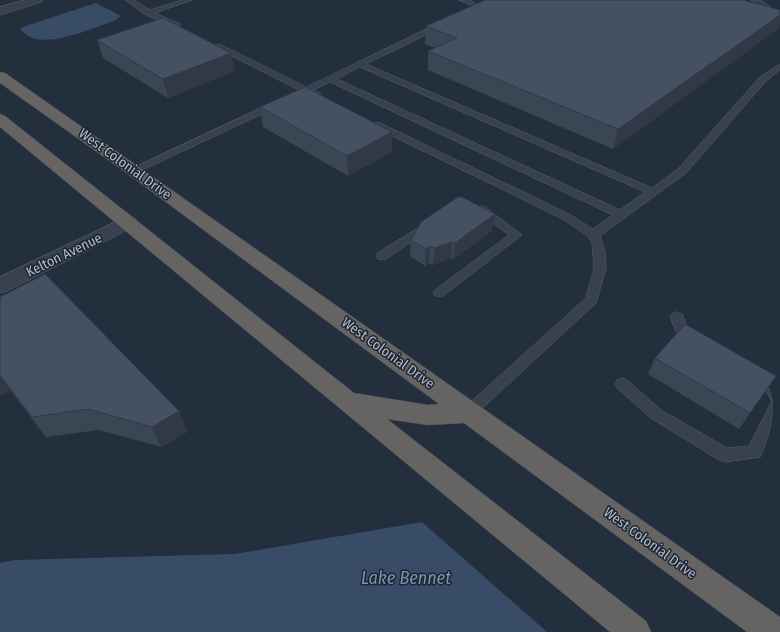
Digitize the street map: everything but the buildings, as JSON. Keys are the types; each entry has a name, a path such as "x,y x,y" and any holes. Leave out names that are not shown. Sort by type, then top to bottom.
{"highway":[{"name":"West Colonial Drive","path":"0,76 134,170 774,632"},
{"path":"0,119 348,402 636,632"},
{"path":"348,402 428,415 469,412"}],"street":[{"path":"0,11 37,0"},
{"name":"Kelton Avenue","path":"0,286 128,222"}],"lane":[{"path":"129,0 149,13 188,32"},
{"path":"149,13 189,0"},
{"path":"462,0 479,4 464,10"},
{"path":"754,0 760,2 780,18"},
{"path":"134,170 362,65 452,20"},
{"path":"208,42 328,100"},
{"path":"362,65 653,192"},
{"path":"593,235 682,171 763,79 780,66"},
{"path":"332,79 620,215"},
{"path":"370,121 565,216 593,235 599,253 600,276 592,300 469,412"},
{"path":"439,293 516,235 481,209 468,206"},
{"path":"382,256 440,218"},
{"path":"677,317 686,339 706,350"},
{"path":"622,384 656,414 725,455 754,452 780,401 770,386 744,371"}],"water":[{"path":"96,3 121,16 114,21 78,33 51,39 38,39 28,36 20,28"},
{"name":"Lake Bennet","path":"422,522 547,632 0,632 0,563 15,560 235,554"}]}
